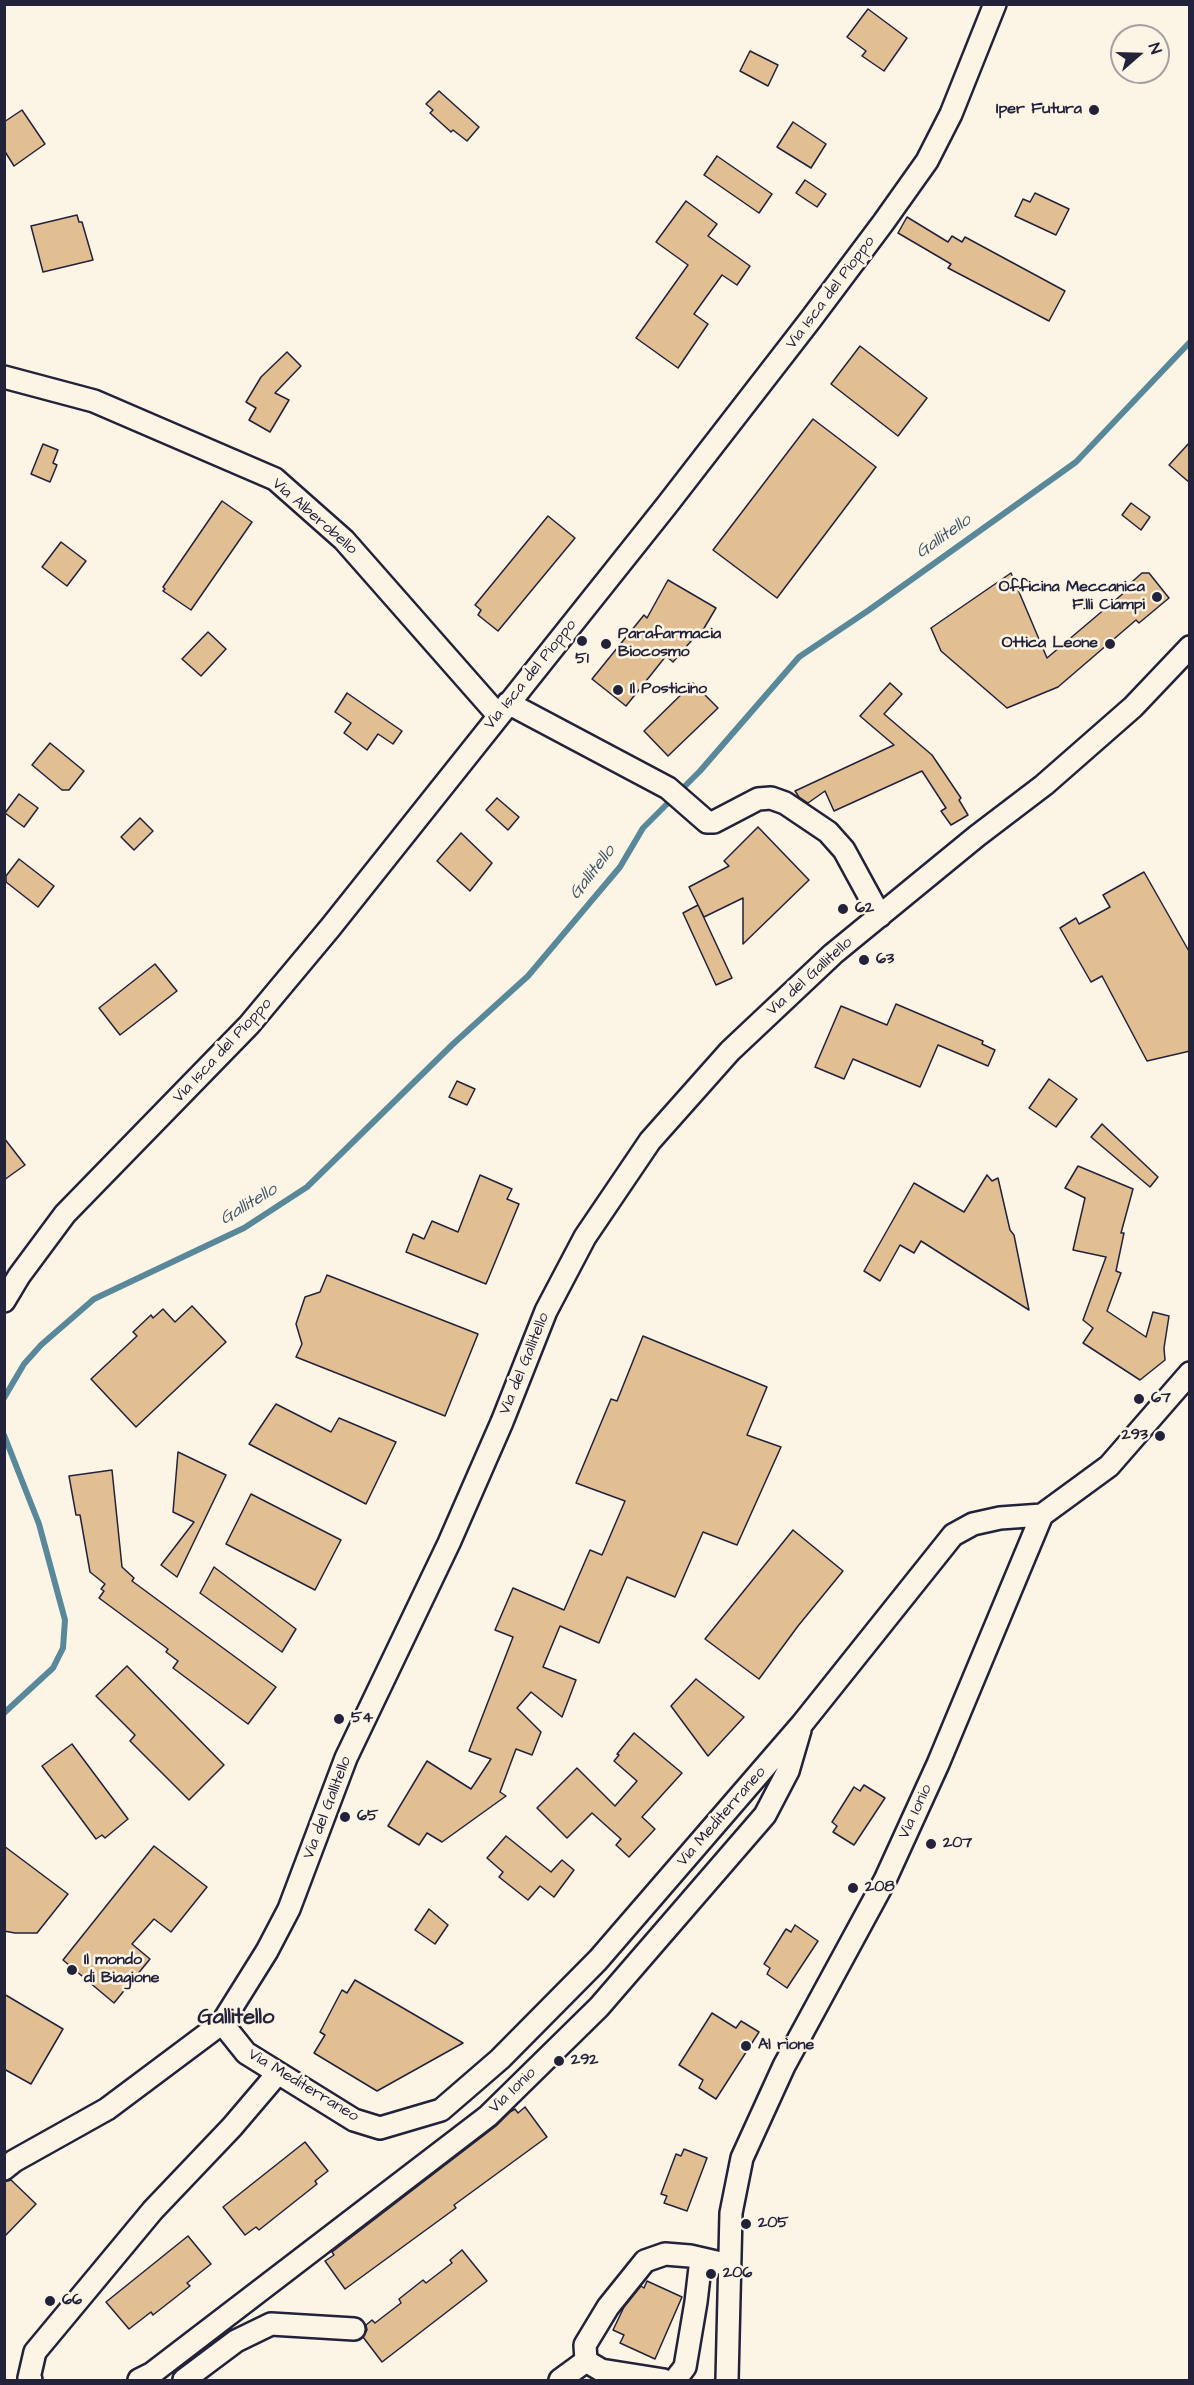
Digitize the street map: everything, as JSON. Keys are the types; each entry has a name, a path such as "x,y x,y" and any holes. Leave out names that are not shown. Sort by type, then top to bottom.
{"street":[{"name":"Via Isca del Pioppo","path":"4,1301 18,1276 65,1214 249,1025 330,928 667,505 890,214 927,161 951,114 995,4"},
{"name":"Via Alberobello","path":"4,377 94,401 275,479 344,540 503,709"},
{"name":"Via del Gallitello","path":"4,2169 14,2161 107,2109 222,2023 267,1952 289,1909 346,1758 453,1534 502,1422 546,1311 585,1237 650,1141 730,1051 833,954 1044,785 1133,707 1190,647"},
{"path":"503,709 668,788 707,822 714,822 758,799 771,798 785,803 828,832 844,850 880,916"},
{"path":"1042,1515 1109,1466 1190,1373"},
{"name":"Via Mediterraneo","path":"222,2023 246,2053 354,2120 380,2128 441,2110 500,2059 598,1960 802,1724 953,1535 973,1524 1000,1518 1042,1515"},
{"name":"Via Ionio","path":"727,2380 731,2213 742,2158 784,2066 885,1880 938,1764 1042,1515"},
{"name":"Via Ionio","path":"139,2380 151,2374 488,2115 599,2007 765,1815 788,1771 802,1724"},
{"path":"17,2380 32,2372 35,2352 153,2210 232,2127 278,2073"},
{"path":"586,2361 585,2345 608,2307 645,2261 665,2254 729,2265"},
{"path":"675,2380 685,2367 701,2259"},
{"path":"184,2380 236,2341 271,2324 354,2329"},
{"path":"560,2380 586,2361"},
{"path":"586,2361 601,2370 664,2380"}],"building":[{"path":"868,9 907,38 884,71 862,56 866,51 847,37"},
{"path":"750,51 778,65 768,86 740,71"},
{"path":"439,91 479,127 467,141 453,130 451,132 430,113 433,110 426,104"},
{"path":"22,110 45,144 14,166 4,150 4,122"},
{"path":"793,122 826,144 811,168 777,147"},
{"path":"717,156 772,194 759,213 704,175"},
{"path":"805,180 826,194 817,207 796,193"},
{"path":"1035,193 1069,209 1056,235 1015,216 1023,199 1030,202"},
{"path":"686,201 717,224 708,236 750,266 737,285 722,275 694,314 708,324 678,368 636,338 688,265 656,242"},
{"path":"77,215 79,222 82,222 93,260 43,272 31,226"},
{"path":"907,217 948,242 952,236 962,242 965,237 1065,291 1049,321 948,268 951,264 898,233"},
{"path":"860,346 927,398 898,436 831,384"},
{"path":"287,352 301,366 275,393 289,400 270,432 249,420 256,408 246,402 261,377"},
{"path":"813,419 876,467 777,598 713,550"},
{"path":"1190,442 1190,483 1169,465"},
{"path":"43,444 58,450 53,463 57,465 50,482 31,474"},
{"path":"222,501 252,522 191,610 163,591 165,589 163,587"},
{"path":"1131,503 1150,517 1141,530 1122,515"},
{"path":"548,516 575,538 498,631 478,615 481,610 475,605"},
{"path":"61,542 86,561 67,586 42,567"},
{"path":"1011,573 1047,658 1126,591 1124,589 1142,573 1149,573 1169,598 1139,623 1136,620 1058,687 1007,708 941,651 931,628"},
{"path":"668,580 716,608 700,635 698,633 673,662 666,656 626,706 592,679 644,615 647,618"},
{"path":"208,632 226,649 201,676 182,659"},
{"path":"693,683 718,708 668,756 644,731"},
{"path":"890,683 902,694 884,714 932,755 961,798 959,800 968,815 951,825 941,811 946,808 922,771 834,811 825,791 808,803 795,791 894,745 860,716"},
{"path":"347,693 402,731 393,744 378,734 367,750 344,733 351,723 335,712"},
{"path":"50,743 84,771 69,790 62,790 32,765"},
{"path":"19,794 38,808 24,827 5,813"},
{"path":"497,798 519,817 508,830 486,810"},
{"path":"140,818 153,831 134,850 121,837"},
{"path":"758,827 809,880 743,944 743,898 704,917 689,887 729,866 724,861"},
{"path":"461,833 492,863 470,891 437,861"},
{"path":"19,859 54,886 38,907 6,882 6,876"},
{"path":"1144,872 1190,953 1190,1051 1147,1061 1102,976 1091,982 1060,928 1076,918 1079,924 1110,907 1103,895"},
{"path":"698,905 732,978 716,985 683,913"},
{"path":"155,964 177,991 120,1035 99,1008"},
{"path":"896,1004 983,1041 982,1044 995,1050 988,1066 938,1045 920,1087 853,1059 844,1079 815,1067 841,1006 887,1025"},
{"path":"1049,1079 1077,1099 1056,1127 1029,1108"},
{"path":"457,1081 475,1089 467,1105 449,1097"},
{"path":"1102,1124 1158,1177 1150,1187 1091,1137"},
{"path":"4,1138 25,1165 4,1180"},
{"path":"1078,1166 1133,1189 1121,1233 1124,1233 1116,1271 1121,1273 1107,1311 1146,1337 1153,1312 1169,1316 1164,1348 1165,1360 1140,1380 1083,1343 1093,1328 1083,1320 1106,1257 1073,1250 1085,1198 1065,1188"},
{"path":"480,1175 512,1189 507,1199 519,1204 486,1284 406,1252 413,1234 424,1239 432,1221 458,1232"},
{"path":"987,1175 992,1181 998,1178 1010,1230 1014,1235 1029,1310 921,1241 914,1253 900,1245 880,1281 864,1271 914,1183 964,1212"},
{"path":"327,1275 478,1334 445,1416 296,1357 302,1344 296,1324 305,1297 320,1292"},
{"path":"192,1306 226,1342 136,1427 91,1379 137,1336 133,1332 151,1315 153,1318 163,1309 175,1322"},
{"path":"643,1336 767,1387 747,1435 781,1447 737,1545 703,1532 675,1597 627,1577 599,1643 560,1626 543,1667 576,1680 562,1717 531,1692 517,1708 541,1732 532,1755 516,1749 500,1792 506,1796 442,1842 427,1833 419,1845 388,1826 427,1761 471,1789 491,1759 469,1751 513,1637 495,1630 513,1588 564,1610 590,1550 602,1555 625,1501 576,1483 611,1399 617,1401"},
{"path":"276,1404 331,1432 339,1418 396,1442 366,1504 249,1444"},
{"path":"178,1452 226,1475 177,1577 161,1565 194,1522 173,1512"},
{"path":"112,1470 122,1567 134,1578 132,1581 276,1687 248,1724 173,1668 178,1661 166,1652 168,1649 99,1598 104,1591 101,1589 105,1584 90,1572 80,1515 76,1515 69,1476"},
{"path":"251,1494 341,1540 315,1590 226,1544"},
{"path":"793,1530 843,1571 759,1679 705,1639"},
{"path":"214,1567 296,1629 282,1652 200,1593"},
{"path":"127,1666 224,1765 189,1800 130,1741 135,1735 96,1696"},
{"path":"696,1679 744,1717 708,1756 671,1706"},
{"path":"634,1733 682,1773 642,1817 655,1829 629,1857 616,1845 621,1839 592,1813 567,1838 537,1808 577,1768 615,1806 637,1781 614,1761"},
{"path":"72,1744 128,1819 105,1838 102,1835 96,1839 42,1766"},
{"path":"864,1785 885,1798 854,1845 833,1832 837,1826 832,1822 854,1787 860,1791"},
{"path":"506,1836 551,1872 562,1860 574,1870 554,1897 540,1886 528,1900 499,1877 503,1872 487,1858"},
{"path":"4,1846 68,1894 37,1933 4,1931"},
{"path":"154,1846 207,1887 171,1932 154,1919 132,1944 150,1959 114,2003 63,1960"},
{"path":"429,1909 448,1925 435,1944 415,1930"},
{"path":"795,1925 818,1941 787,1988 767,1974 770,1968 764,1964 786,1929 791,1932"},
{"path":"355,1980 463,2043 377,2091 314,2053 325,2035 320,2032 342,1990 347,1993"},
{"path":"4,1994 63,2029 31,2084 4,2069"},
{"path":"712,2013 736,2028 741,2021 759,2032 716,2099 699,2088 703,2080 679,2065"},
{"path":"525,2107 547,2137 454,2205 456,2208 345,2289 325,2261 334,2255 332,2252 496,2126 510,2112 515,2109 518,2113"},
{"path":"305,2142 328,2171 315,2181 317,2184 259,2230 256,2227 245,2235 223,2207"},
{"path":"684,2149 707,2158 687,2211 664,2203 667,2196 661,2194 676,2154 681,2156"},
{"path":"11,2180 36,2204 4,2237 4,2182"},
{"path":"188,2236 211,2264 187,2283 190,2286 153,2315 151,2312 129,2329 106,2302"},
{"path":"462,2250 487,2281 382,2362 363,2337 367,2330 366,2325 372,2320 375,2323 401,2303 399,2299 423,2280 426,2283 452,2263 450,2260"},
{"path":"647,2281 682,2297 655,2359 620,2343 624,2335 613,2330 624,2307 641,2286 644,2288"}],"waterway":[{"name":"Gallitello","path":"4,1398 24,1364 41,1345 94,1299 244,1228 307,1187 453,1044 528,976 620,867 643,828 700,771 799,657 869,610 1076,462 1190,342"},
{"name":"Gallitello","path":"4,1435 39,1524 65,1620 63,1648 53,1668 4,1713"}],"place":[{"name":"Iper Futura","path":"1094,110"},
{"name":"Officina Meccanica F.lli Ciampi","path":"1157,597"},
{"name":"51","path":"582,641"},
{"name":"Parafarmacia Biocosmo","path":"606,644"},
{"name":"Ottica Leone","path":"1110,644"},
{"name":"Il Posticino","path":"618,690"},
{"name":"62","path":"843,909"},
{"name":"63","path":"864,960"},
{"name":"67","path":"1139,1399"},
{"name":"293","path":"1160,1436"},
{"name":"54","path":"339,1719"},
{"name":"65","path":"345,1817"},
{"name":"207","path":"931,1844"},
{"name":"208","path":"853,1888"},
{"name":"Il mondo di Biagione","path":"72,1970"},
{"name":"Al rione","path":"746,2046"},
{"name":"292","path":"559,2061"},
{"name":"205","path":"746,2224"},
{"name":"206","path":"711,2274"},
{"name":"66","path":"50,2301"}],"district":[{"name":"Gallitello","path":"236,2018"}]}
